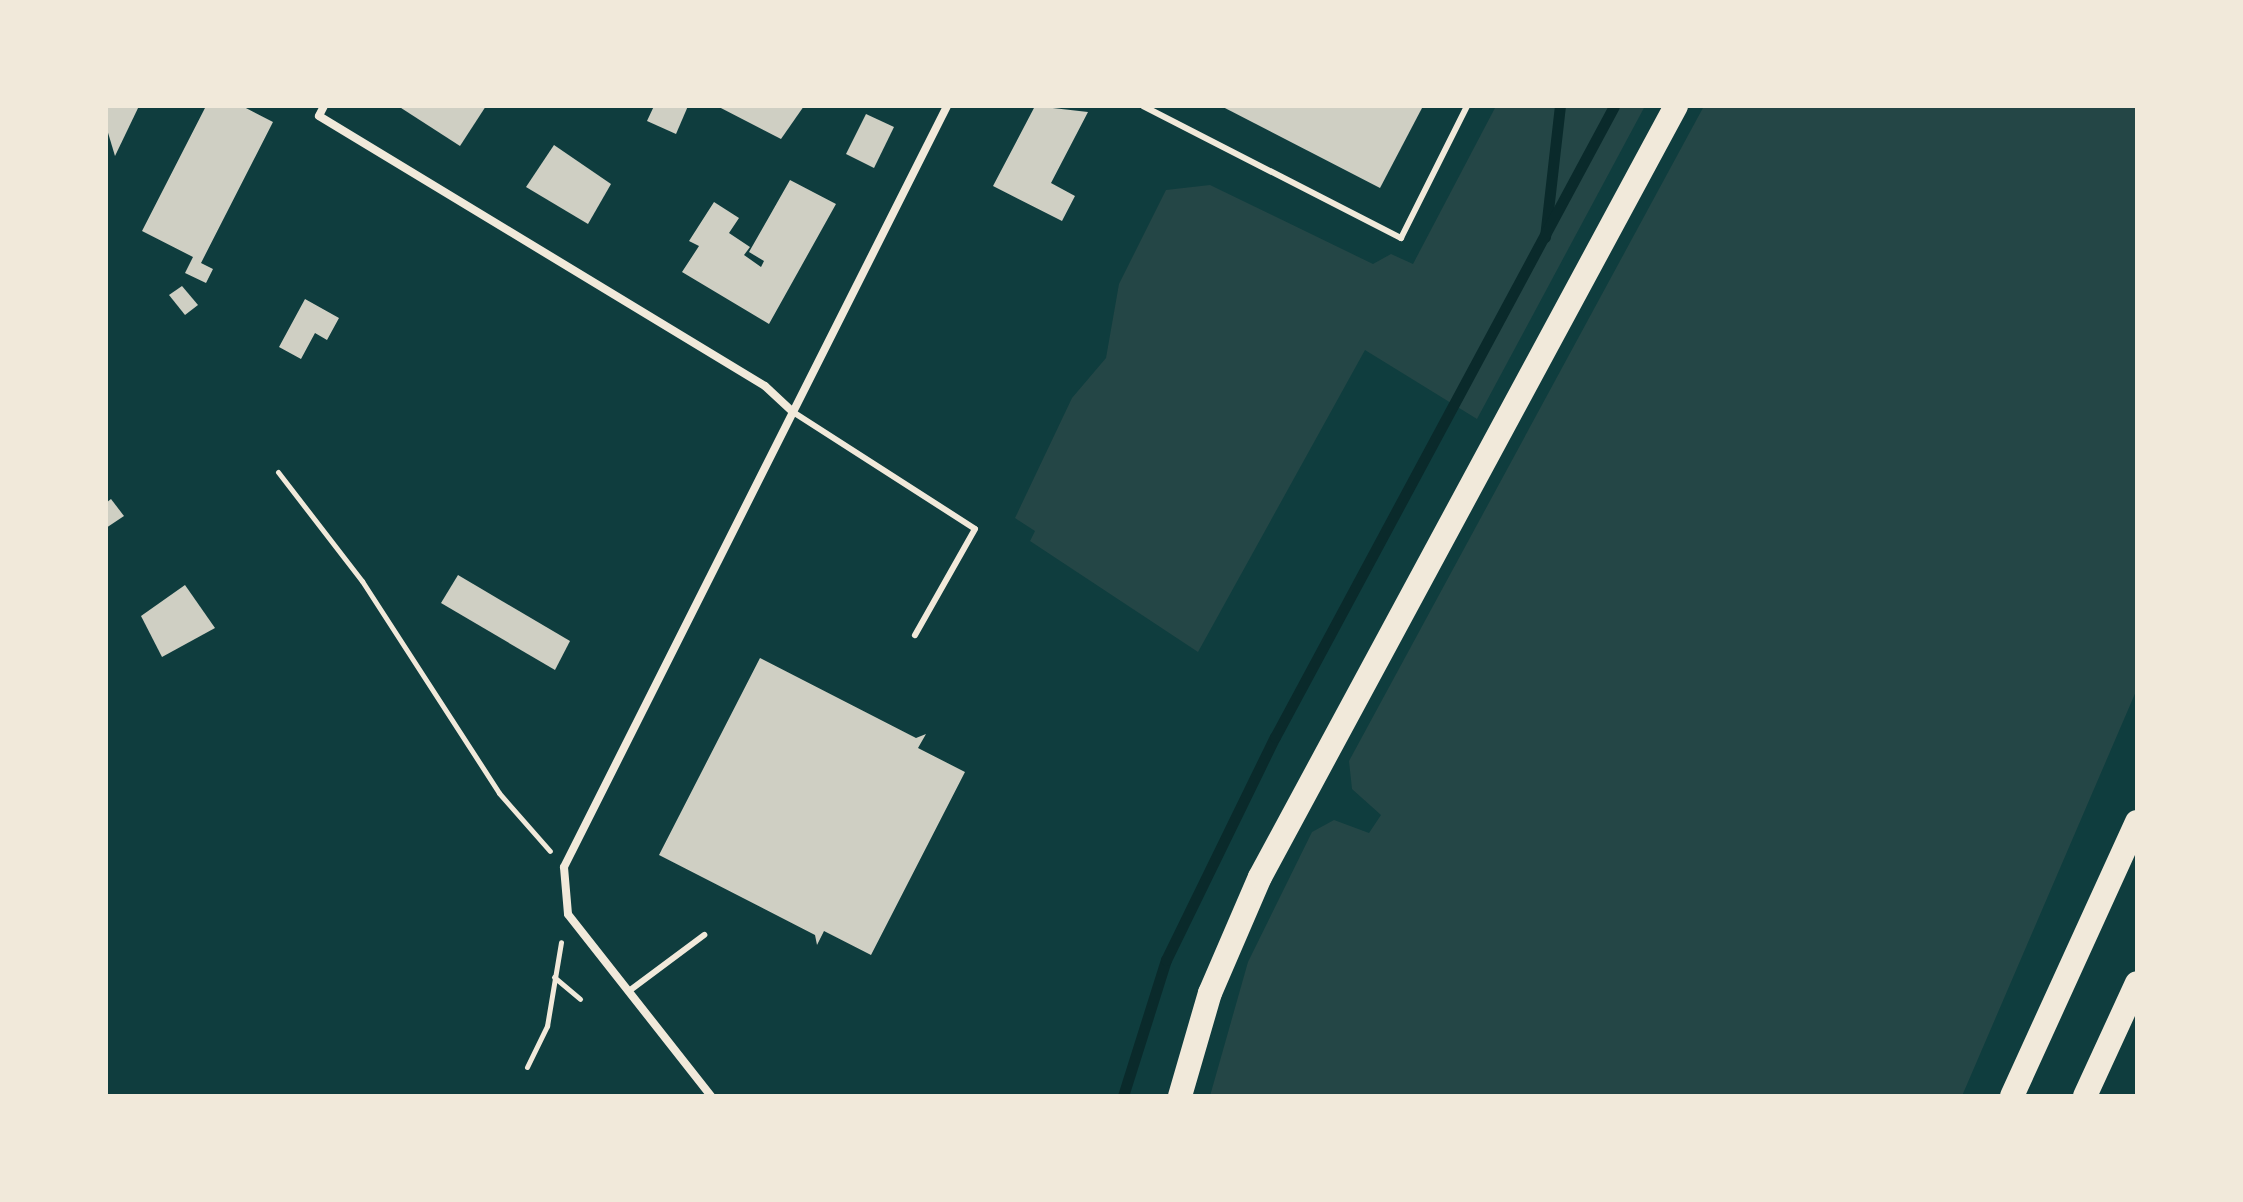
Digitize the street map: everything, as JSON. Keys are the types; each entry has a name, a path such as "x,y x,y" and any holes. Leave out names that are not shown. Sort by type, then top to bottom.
{"highway":[{"path":"1182,1093 1210,993 1272,853 1676,106"},
{"path":"2012,1096 2137,822"},
{"path":"2085,1096 2137,983"}],"street":[{"path":"324,106 319,116 751,377 793,412"},
{"path":"711,1096 568,914 564,867 947,106"}],"lane":[{"path":"1143,106 1401,238 1467,106"},
{"path":"793,412 975,529 915,635"},
{"path":"629,991 704,935"}],"path":[{"path":"278,472 362,581 499,793 564,867"},
{"path":"527,1067 547,1026 568,914"},
{"path":"554,977 580,999"}],"shaded area":[{"path":"1496,106 1645,106 1477,419 1365,350 1198,652 1030,541 1035,531 1015,518 1072,398 1106,358 1119,284 1166,190 1210,185 1373,264 1391,254 1413,264"},
{"path":"1704,106 2137,106 2137,689 1962,1096 1210,1096 1248,962 1312,832 1334,820 1369,833 1381,815 1352,789 1349,761"}],"building":[{"path":"106,106 139,106 115,156 106,126"},
{"path":"206,106 242,106 273,122 201,263 213,269 206,283 185,273 193,257 142,231"},
{"path":"398,106 486,106 460,146"},
{"path":"654,106 688,106 676,134 647,121"},
{"path":"717,106 804,106 781,139"},
{"path":"1035,106 1088,112 1051,183 1075,196 1062,221 993,186"},
{"path":"1221,106 1417,106 1422,108 1380,188"},
{"path":"866,114 894,127 874,168 846,154"},
{"path":"554,145 611,184 588,224 526,187"},
{"path":"790,180 836,204 769,324 682,272 699,246 689,241 714,202 739,218 729,233 750,247 744,255 761,267 764,261 749,252"},
{"path":"182,286 198,305 185,315 169,295"},
{"path":"305,299 339,318 327,340 315,333 301,359 279,347"},
{"path":"111,499 124,516 106,528 106,503"},
{"path":"458,575 570,641 555,670 441,603"},
{"path":"185,585 215,628 162,657 141,616"},
{"path":"760,658 916,738 926,734 918,748 965,772 871,955 824,931 817,945 815,935 659,855"}],"waterway":[{"path":"1545,237 1560,106"},
{"path":"1123,1096 1166,960 1275,737 1614,106"}]}
